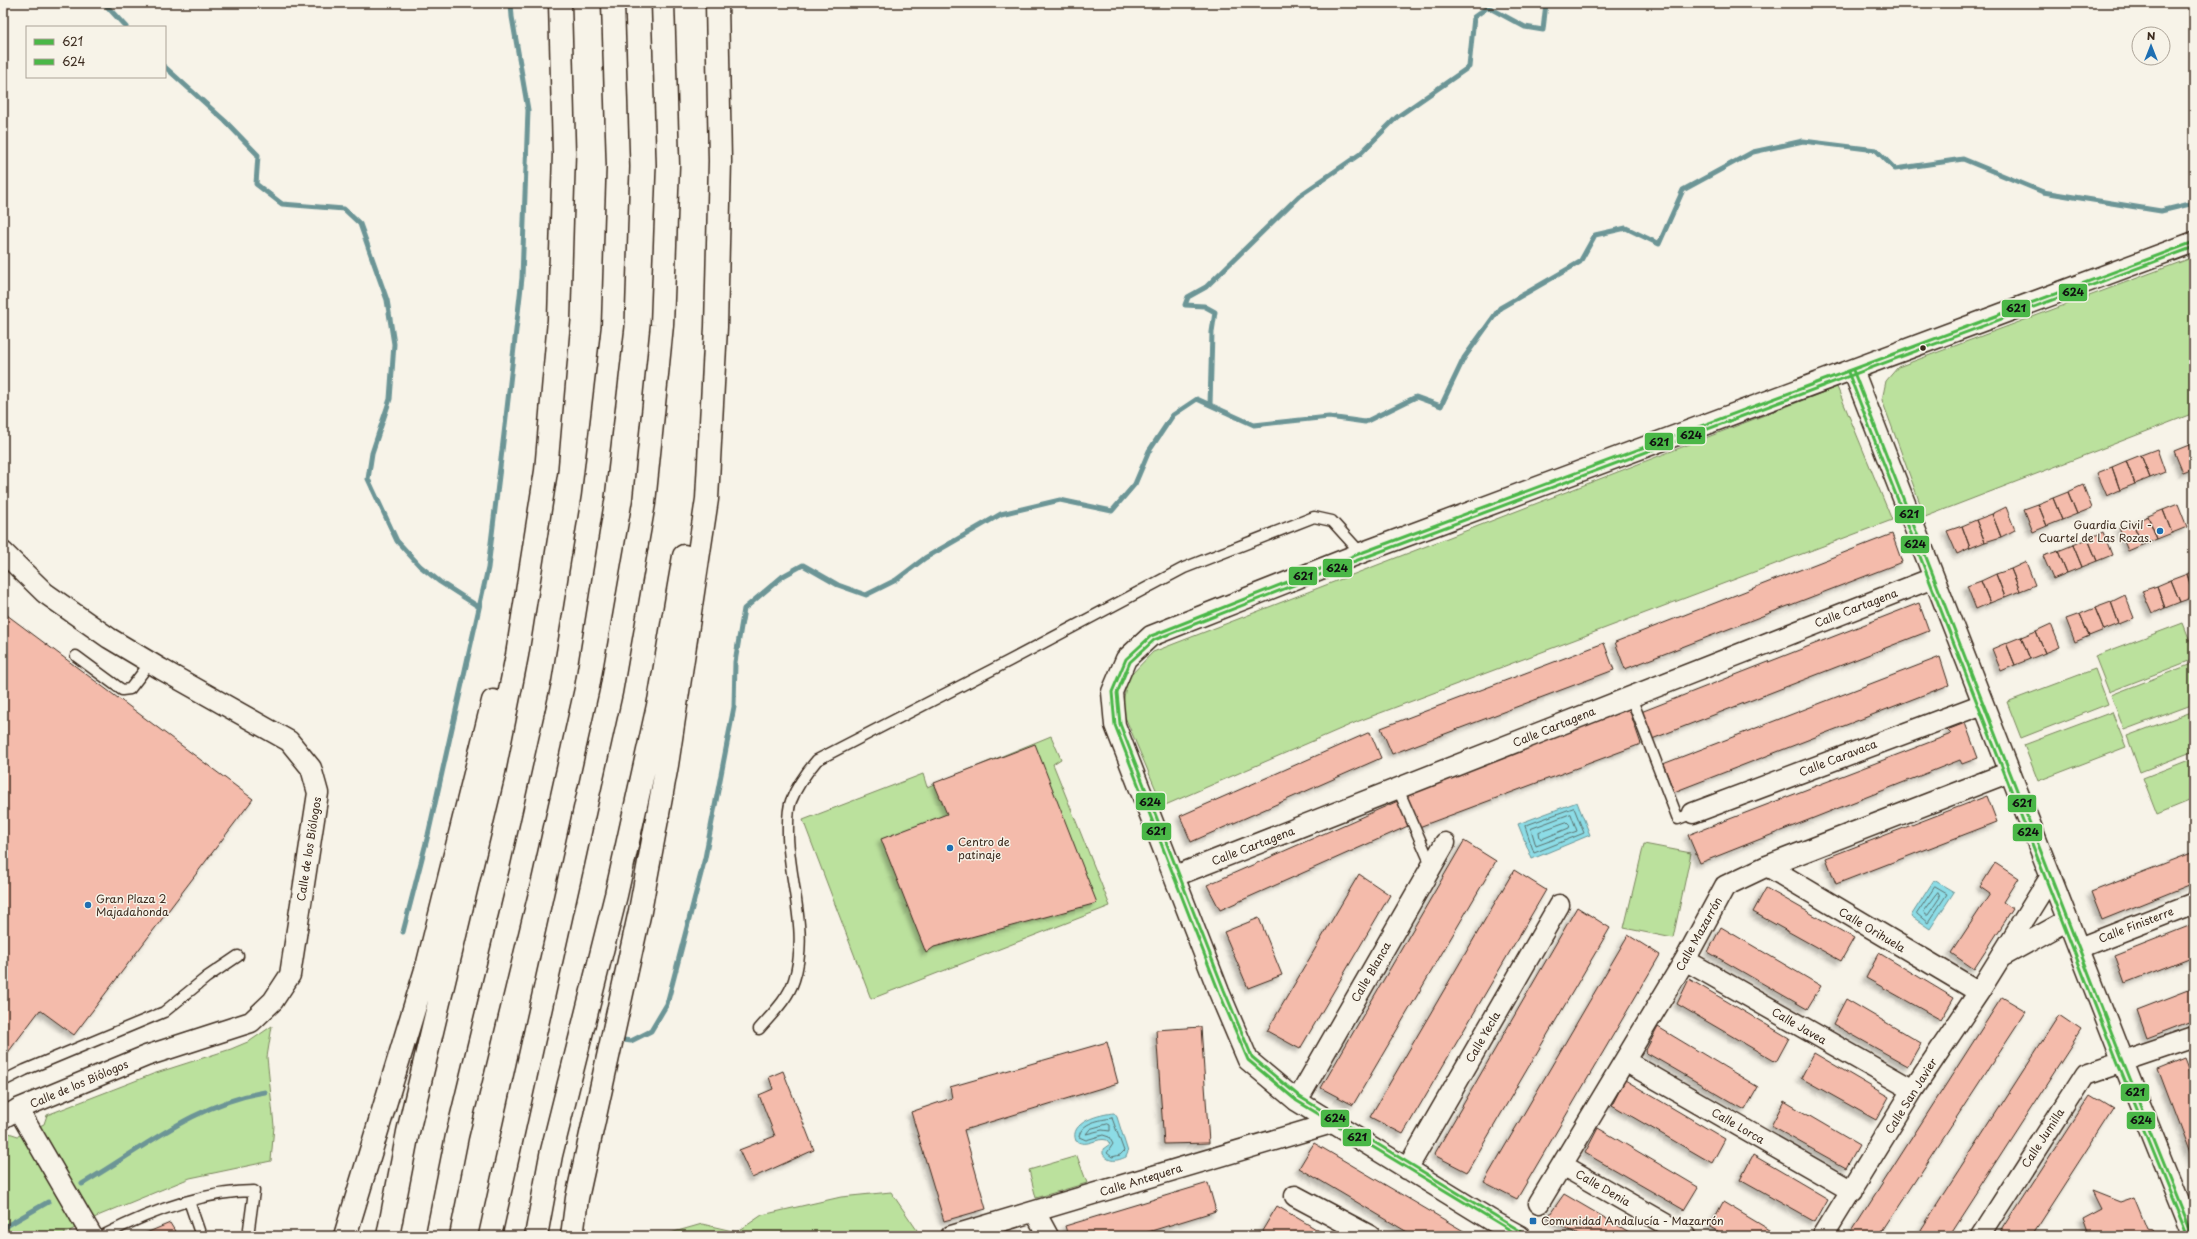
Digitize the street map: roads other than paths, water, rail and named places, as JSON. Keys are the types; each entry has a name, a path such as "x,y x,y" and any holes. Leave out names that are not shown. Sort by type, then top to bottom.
{"highway":[{"path":"388,1236 408,1132 494,772 518,655 546,471 559,320 564,153 560,3"},
{"path":"437,1236 457,1136 519,880 563,684 593,497 613,326 618,168 613,3"},
{"path":"490,1236 611,692 644,503 662,325 668,165 663,3"},
{"path":"572,1236 585,1159 640,911 667,765 688,634 707,499 716,327 720,161 717,3"},
{"path":"536,1236 551,1154 616,895 659,701 693,504 716,327"},
{"path":"345,1236 428,963 540,508"}],"street":[{"path":"1520,1236 1486,1228 1407,1169 1297,1101 1248,1060 1219,992 1116,725 1112,692 1126,659 1151,636 1361,553 2194,242"},
{"path":"1853,370 2123,1062 2193,1236"},
{"name":"Calle de los Biólogos","path":"3,552 46,593 109,638 150,663 289,741 311,768 318,793 290,975 273,1001 251,1022 146,1056 11,1114 92,1236"},
{"name":"Calle Cartagena","path":"1175,876 1933,578"},
{"name":"Calle Caravaca","path":"1693,813 1983,704"},
{"name":"Calle Mazarrón","path":"1539,1203 1685,960 1725,886 1767,866 2010,772"},
{"name":"Calle Blanca","path":"1297,1101 1446,843"},
{"name":"Calle Orihuela","path":"1767,866 1979,992"},
{"name":"Calle San Javier","path":"1823,1236 1913,1090 1979,992 2051,876"},
{"name":"Calle Finisterre","path":"2079,948 2194,903"},
{"name":"Calle Yecla","path":"1407,1169 1559,905"},
{"name":"Calle San Javier","path":"2001,957 2068,920"},
{"name":"Calle Javea","path":"1685,960 1913,1090"},
{"name":"Calle Jumilla","path":"1980,1236 2085,1074 2194,1037"},
{"name":"Calle Lorca","path":"1625,1061 1852,1191"},
{"name":"Calle Antequera","path":"950,1236 1332,1123"},
{"name":"Calle Denia","path":"1562,1165 1686,1236"},
{"path":"1295,1196 1370,1236"},
{"path":"1035,1212 1048,1236"}],"lane":[{"path":"759,1028 784,1000 794,981 798,964 800,941 788,848 790,802 801,778 817,760 1016,658 1184,568 1306,520 1314,517 1332,521 1361,553"},
{"path":"76,656 122,690 130,689 150,663"},
{"path":"1631,697 1678,819 1693,813"},
{"path":"1398,789 1432,867"},
{"path":"3,1081 25,1070 164,1012 207,977 238,956"},
{"path":"102,1236 120,1227 188,1201 232,1191 254,1191 248,1236"},
{"path":"188,1201 201,1236"}],"water":[{"path":"1577,802 1590,835 1532,859 1518,824"},
{"path":"1934,880 1954,892 1930,929 1911,916"},
{"path":"1114,1113 1117,1117 1128,1152 1126,1157 1111,1160 1105,1157 1103,1154 1103,1149 1110,1144 1107,1140 1103,1139 1088,1143 1080,1143 1076,1141 1075,1134 1081,1124 1094,1117"}],"waterway":[{"path":"104,3 125,26"},
{"path":"403,932 428,835 488,568 506,417 522,278 528,110 512,17 511,3"},
{"path":"1210,405 1212,332 1215,312 1204,306 1185,305 1188,297 1206,287 1299,196 1360,154 1397,117 1469,67 1474,17 1488,7 1525,27 1543,30 1546,3"},
{"path":"166,68 225,121 258,155 256,184 282,204 344,209 360,224 387,300 394,344 390,399 372,453 368,479 397,541 420,566 440,582 479,607"},
{"path":"624,1040 631,1041 651,1031 667,1004 705,858 734,707 735,662 744,609 783,576 803,565 838,585 866,595 896,580 925,558 1001,514 1060,500 1112,511 1135,484 1149,451 1173,415 1197,399 1254,425 1329,417 1365,422 1416,397 1441,406 1464,358 1500,308 1580,262 1595,235 1626,228 1659,244 1683,190 1753,152 1803,141 1876,150 1895,169 1963,159 2043,192 2161,211 2194,203"},
{"path":"82,1184 148,1142 193,1117 216,1106 265,1092"},
{"path":"3,1228 48,1202"}],"place":[{"name":"Guardia Civil - Cuartel de Las Rozas.","path":"2160,531"},
{"name":"Centro de patinaje","path":"950,848"},
{"name":"Gran Plaza 2 Majadahonda","path":"88,905"},
{"name":"Comunidad Andalucía - Mazarrón","path":"1533,1221"}]}
